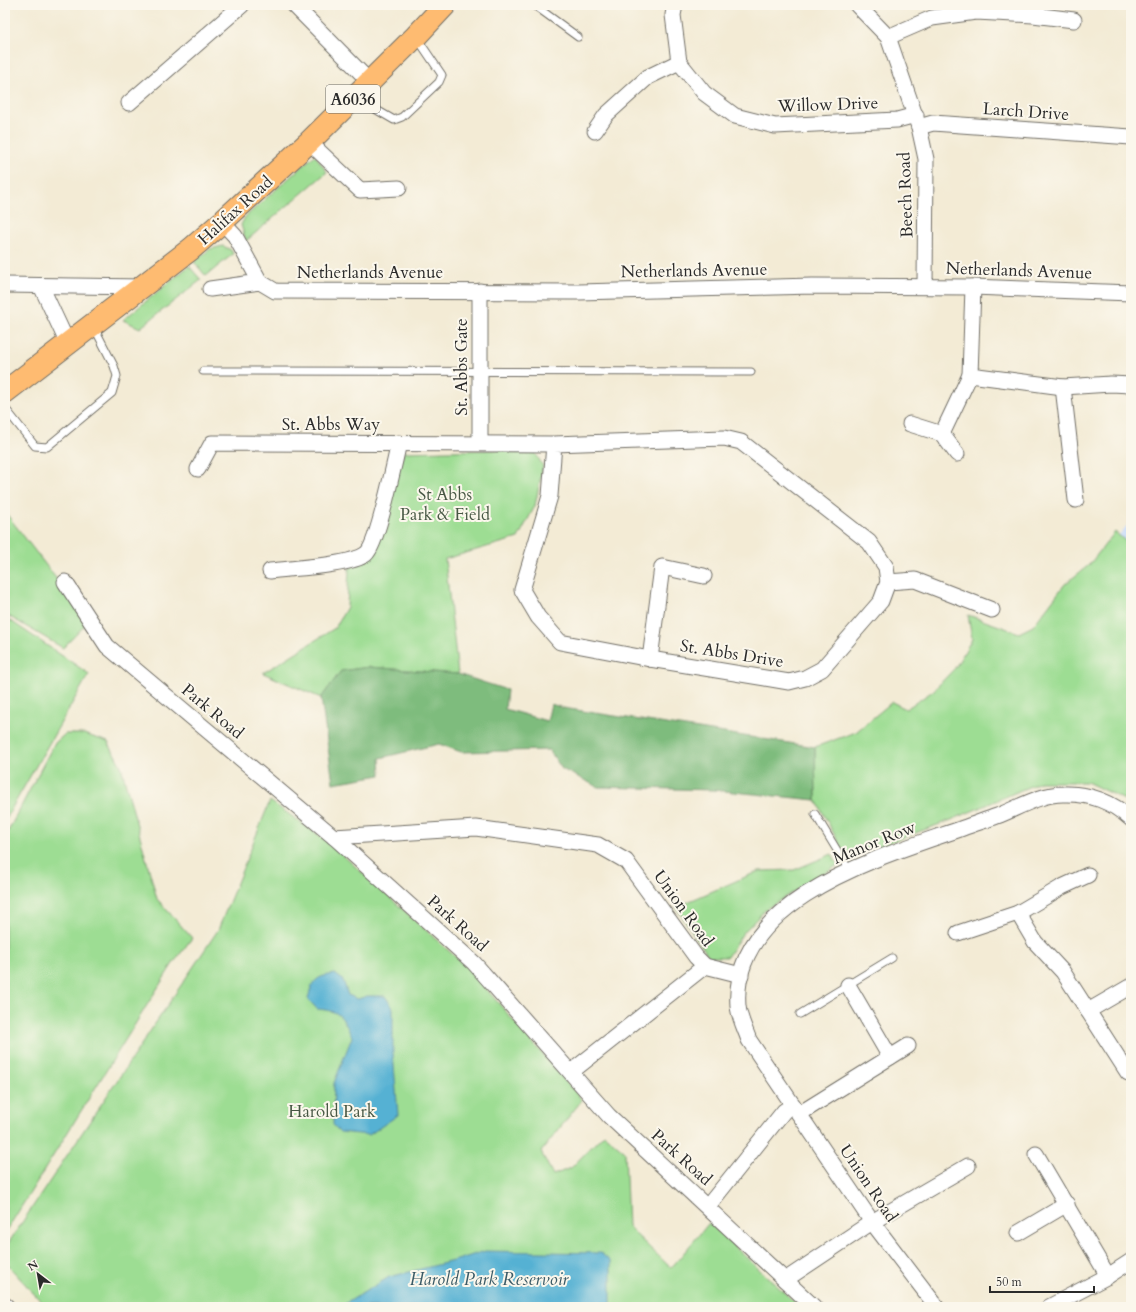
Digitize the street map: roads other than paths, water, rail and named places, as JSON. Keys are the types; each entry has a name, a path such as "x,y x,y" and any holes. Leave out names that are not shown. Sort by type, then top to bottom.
{"highway":[{"name":"Halifax Road","path":"5,392 143,287 222,222 309,142 416,36 445,5"}],"street":[{"path":"129,103 242,5"},
{"path":"294,5 370,82"},
{"name":"Willow Drive","path":"675,5 673,15 680,62 704,93 735,116 776,126 897,120 918,121"},
{"name":"Beech Road","path":"858,5 888,37 918,121 926,159 925,286"},
{"path":"888,37 932,18 976,12 1033,15 1074,20"},
{"path":"595,131 606,114 648,77 680,62"},
{"name":"Larch Drive","path":"918,121 1131,137"},
{"path":"309,142 360,190 399,188"},
{"path":"210,289 260,282 235,236 222,222"},
{"name":"Netherlands Avenue","path":"260,282 275,291 579,292 812,286 925,286 1131,293"},
{"path":"5,285 143,287"},
{"path":"41,286 68,344"},
{"path":"942,434 970,375 973,287"},
{"name":"St. Abbs Gate","path":"480,291 480,443"},
{"path":"970,375 1063,387 1111,384 1131,385"},
{"path":"1063,387 1076,500"},
{"path":"910,424 942,434 957,454"},
{"path":"480,443 554,444 724,438 741,442 869,542 886,567 888,582 915,580 992,610"},
{"name":"St. Abbs Way","path":"198,469 212,443 480,443"},
{"path":"270,571 350,561 366,553 375,536 398,443"},
{"name":"St. Abbs Drive","path":"554,444 550,496 522,590 538,617 560,642 650,659 790,682 805,678 822,669 881,600 888,582"},
{"path":"650,659 659,566 704,576"},
{"name":"Park Road","path":"65,582 108,646 334,837 474,963 609,1116 708,1206 814,1307"},
{"name":"Manor Row","path":"741,975 748,952 761,932 778,914 849,870 887,853 997,816 1034,800 1060,794 1091,796 1112,804 1131,819"},
{"name":"Union Road","path":"334,837 476,828 598,845 626,861 696,957 705,966 741,975 738,1006 749,1040 872,1222 937,1307"},
{"path":"958,934 1018,913 1062,887 1088,875"},
{"path":"1018,913 1035,942 1064,972 1128,1073"},
{"path":"571,1072 705,966"},
{"path":"848,985 890,1057"},
{"path":"1088,1011 1131,986"},
{"path":"708,1206 784,1112 796,1109 908,1046"},
{"path":"1036,1154 1067,1204 1108,1276"},
{"path":"785,1280 872,1222 968,1166"},
{"path":"1018,1233 1067,1204"},
{"path":"1050,1307 1108,1276 1131,1261"}],"lane":[{"path":"534,5 578,37"},
{"path":"354,97 394,120 402,117 439,82 442,75 416,36"},
{"path":"5,408 35,446 47,447 112,393 117,376 114,366 92,325"},
{"path":"203,371 480,373 751,372"},
{"path":"815,814 849,870"},
{"path":"800,1014 892,958"}],"water":[{"path":"335,974 343,980 348,995 358,999 367,996 385,996 393,1008 393,1053 398,1115 369,1135 340,1132 333,1125 334,1083 352,1037 346,1024 340,1016 331,1011 317,1009 308,999 311,988 316,980 323,976"},
{"name":"Harold Park Reservoir","path":"485,1251 601,1253 611,1262 611,1307 340,1307 389,1277 457,1260"}],"park label":[{"name":"St Abbs Park & Field","path":"445,504"},
{"name":"Harold Park","path":"332,1111"}]}
